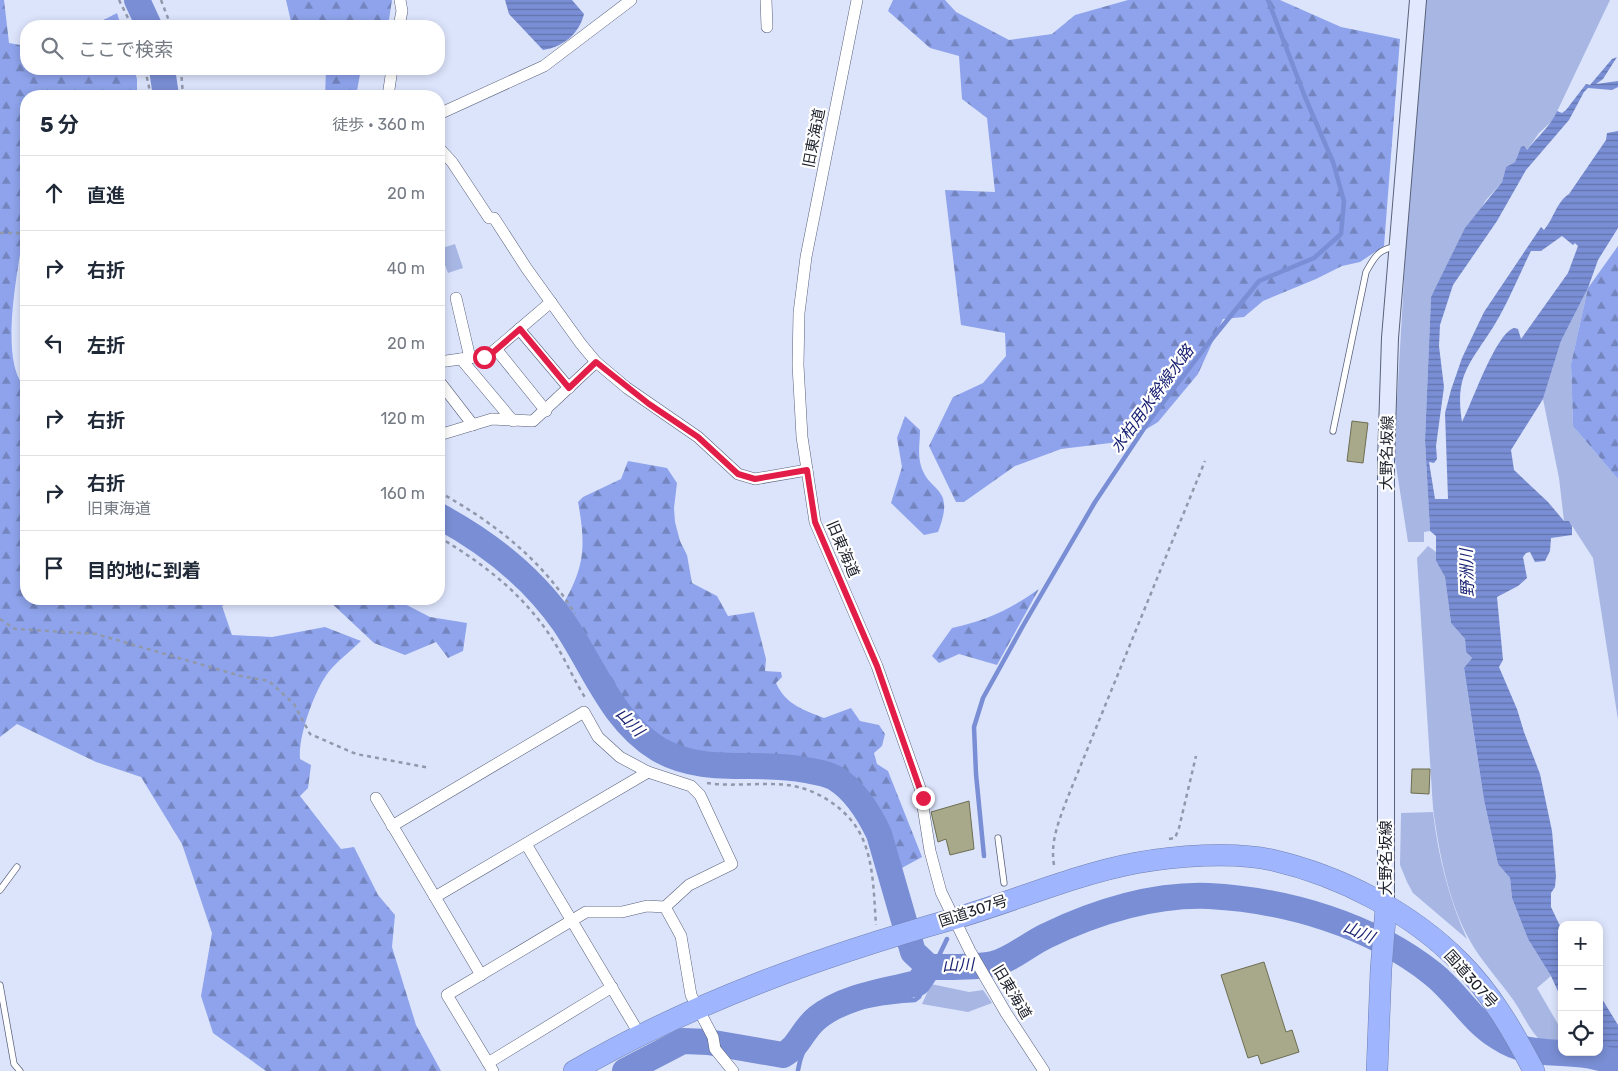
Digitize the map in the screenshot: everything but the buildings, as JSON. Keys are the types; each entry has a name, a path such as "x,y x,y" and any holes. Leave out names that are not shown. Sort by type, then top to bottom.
{"highway":[{"name":"国道307号","path":"574,1071 640,1034 697,1008 770,978 882,940 953,919 1079,876 1138,863 1212,855 1269,859 1321,874 1385,916 1418,926 1462,963 1499,1009 1534,1071"},
{"path":"1377,1071 1385,916"}],"main road":[{"name":"大野名坂線","path":"1385,916 1386,460 1390,338 1418,0"}],"street":[{"path":"400,0 402,11 400,20"},
{"path":"445,111 544,66 631,0"},
{"path":"766,0 767,27"},
{"name":"旧東海道","path":"857,0 806,258 799,313 799,391 802,436 815,522 877,666 920,788 930,851 941,892 970,951 1044,1071"},
{"path":"389,90 391,75"},
{"path":"445,154 489,218 494,218 550,302 596,362 649,404 698,437 738,474 755,479 807,470"},
{"path":"456,298 466,359 513,421"},
{"path":"445,361 490,355 550,302"},
{"path":"520,329 569,388"},
{"path":"496,349 546,411"},
{"path":"445,432 492,419 533,421 546,411 596,362"},
{"path":"445,389 473,425"},
{"path":"392,826 584,712 598,737 620,757 648,772 691,786 700,795 732,864 689,885 665,907 647,906 622,912 586,912 447,995 491,1067 612,987"},
{"path":"435,897 648,772"},
{"path":"376,798 481,974"},
{"path":"526,844 640,1034"},
{"path":"665,907 681,936 691,994 712,1037 715,1049 733,1071"}],"lane":[{"path":"1333,430 1366,272 1375,255 1385,248 1397,247"},
{"path":"998,838 1004,883"},
{"path":"0,890 17,867"},
{"path":"0,985 14,1064 20,1071"}],"path":[{"path":"119,0 129,20"},
{"path":"161,0 169,20"},
{"path":"146,75 150,90"},
{"path":"181,75 183,90"},
{"path":"0,233 20,233"},
{"path":"1061,864 1054,866 1052,854 1054,834 1066,798 1205,461"},
{"path":"445,496 486,521 524,551 542,568 575,614"},
{"path":"445,542 490,569 530,607 557,646 589,704"},
{"path":"0,619 15,629 96,634 241,676 269,681 294,704 310,734 356,754 430,768"},
{"path":"1167,839 1175,838 1179,828 1196,756"},
{"path":"704,782 788,785 822,796 837,806 852,822 864,842 882,940"}],"shaded area":[{"path":"1420,0 1610,0 1553,120 1539,133 1527,150 1519,152 1515,162 1506,167 1502,182 1486,200 1431,297 1425,440 1430,531 1424,532 1424,542 1408,542 1394,453"},
{"path":"455,244 463,268 448,273 445,265 445,247"},
{"path":"1588,288 1571,364 1573,426 1618,479 1618,720 1593,558 1569,521 1564,521 1559,478 1543,399 1561,341"},
{"path":"1428,546 1436,552 1436,561 1445,577 1451,623 1465,639 1466,652 1472,658 1464,669 1484,800 1498,864 1510,878 1512,898 1528,939 1551,976 1537,988 1558,1024 1558,1044 1547,1046 1541,1042 1514,1001 1479,955 1469,939 1455,908 1445,875 1433,808 1417,558"},
{"path":"1433,812 1445,877 1467,939 1413,893 1400,865 1401,813"},
{"path":"931,984 969,992 983,990 992,1003 968,1012 922,1004"}],"green space":[{"path":"0,0 4,0 9,43 20,45 20,75 136,75 137,79 137,90 20,90 20,255 12,322 12,342 14,361 20,380 20,605 224,605 222,606 232,635 272,637 325,627 361,641 332,668 314,698 305,724 300,749 300,759 311,765 308,788 300,796 341,849 354,847 378,895 395,915 392,947 416,1025 441,1071 266,1071 213,1033 201,996 212,933 182,844 141,777 96,762 17,724 0,737"},
{"path":"286,0 392,0 389,20 291,20"},
{"path":"893,0 945,0 956,12 1009,40 1052,34 1075,15 1128,0 1280,0 1341,27 1400,39 1384,246 1360,262 1342,266 1263,301 1244,317 1223,319 1198,374 1158,422 1127,441 1061,449 1015,466 964,502 956,502 929,446 953,397 983,383 1006,356 1005,333 961,325 945,190 995,192 987,118 962,99 959,56 930,48 888,11"},
{"path":"117,13 119,20 104,20"},
{"path":"326,75 360,75 357,90 325,90"},
{"path":"1618,246 1618,479 1573,426 1571,364 1588,288"},
{"path":"905,416 920,430 920,462 928,480 942,497 944,505 943,516 938,532 924,535 891,503 902,467 897,438"},
{"path":"628,461 667,468 677,483 674,508 675,522 680,541 687,555 692,583 717,596 728,616 754,612 766,659 765,671 781,672 782,677 776,683 785,697 796,706 824,718 851,708 860,721 879,725 885,734 882,746 874,753 877,764 888,771 922,857 900,869 881,815 848,779 825,768 781,757 726,760 704,758 661,745 628,721 613,700 583,638 562,606 570,592 582,556 583,544 578,502 583,497 621,479"},
{"path":"1039,589 997,665 959,654 939,663 932,656 952,628 997,613 1018,603"},
{"path":"333,605 407,605 430,617 467,623 463,651 448,658 436,642 405,655 374,643"}],"water":[{"path":"505,0 572,0 584,14 578,28 569,38 557,46 543,50 509,14"},
{"name":"野洲川","path":"1617,57 1603,79 1596,84 1618,81 1618,87 1612,90 1588,88 1584,92 1569,120 1526,170 1497,221 1453,285 1440,325 1439,346 1444,387 1436,446 1437,459 1434,463 1429,462 1435,499 1448,499 1445,413 1462,358 1484,312 1541,227 1544,230 1547,226 1561,201 1569,194 1606,140 1607,133 1618,131 1618,228 1598,260 1588,288 1561,341 1543,399 1511,450 1514,470 1548,502 1564,521 1569,521 1572,526 1572,535 1551,538 1550,551 1545,561 1535,562 1530,552 1526,553 1523,557 1527,578 1518,586 1497,597 1503,660 1499,667 1517,709 1540,774 1552,831 1556,876 1555,887 1551,893 1551,907 1558,922 1558,991 1551,976 1528,939 1512,898 1510,878 1498,864 1484,800 1464,668 1472,658 1466,652 1465,639 1451,623 1445,577 1436,561 1436,536 1430,531 1425,440 1431,297 1465,228 1502,182 1506,167 1515,162 1521,147 1524,146 1527,150 1548,127 1557,111 1562,113 1566,110 1586,84 1590,85 1612,59","holes":["1562,236 1573,245 1575,243 1578,246 1568,273 1521,339 1518,329 1514,328 1499,343 1462,422 1461,391 1467,369 1500,315 1531,251 1541,251"]},
{"path":"1603,1001 1618,1025 1618,1071 1599,1071 1588,1056 1603,1056"}],"waterway":[{"name":"山川","path":"137,0 146,20"},
{"name":"水柏用水幹線水路","path":"984,856 976,774 974,727 983,698 1024,624 1095,502 1149,421 1259,281 1314,258 1341,234 1344,201 1333,162 1305,97 1268,0"},
{"name":"山川","path":"163,75 165,90"},
{"name":"山川","path":"445,519 474,537 508,562 538,591 564,623 616,708 642,737 658,749 676,757 712,765 787,767 817,772 835,778 849,789 866,810 879,834 913,952 929,967 977,966 1000,962 1065,927 1105,912 1146,901 1188,896 1238,898 1268,903 1327,918 1383,942 1433,974 1480,1023 1498,1037 1520,1048 1540,1052 1597,1057 1618,1063"},
{"name":"水柏用水幹線水路","path":"798,1070 804,1050 813,1035 826,1023 842,1014 859,1008 896,1001 915,1000 919,997 947,939"},
{"path":"625,1071 683,1041 708,1042 783,1055 793,1047 817,1018 828,1011 852,999 918,983 929,967"}],"route":[{"path":"484,357 490,355 520,329 569,388 596,362 627,388 698,437 738,474 755,479 807,470 815,522 877,666 923,798"}]}
